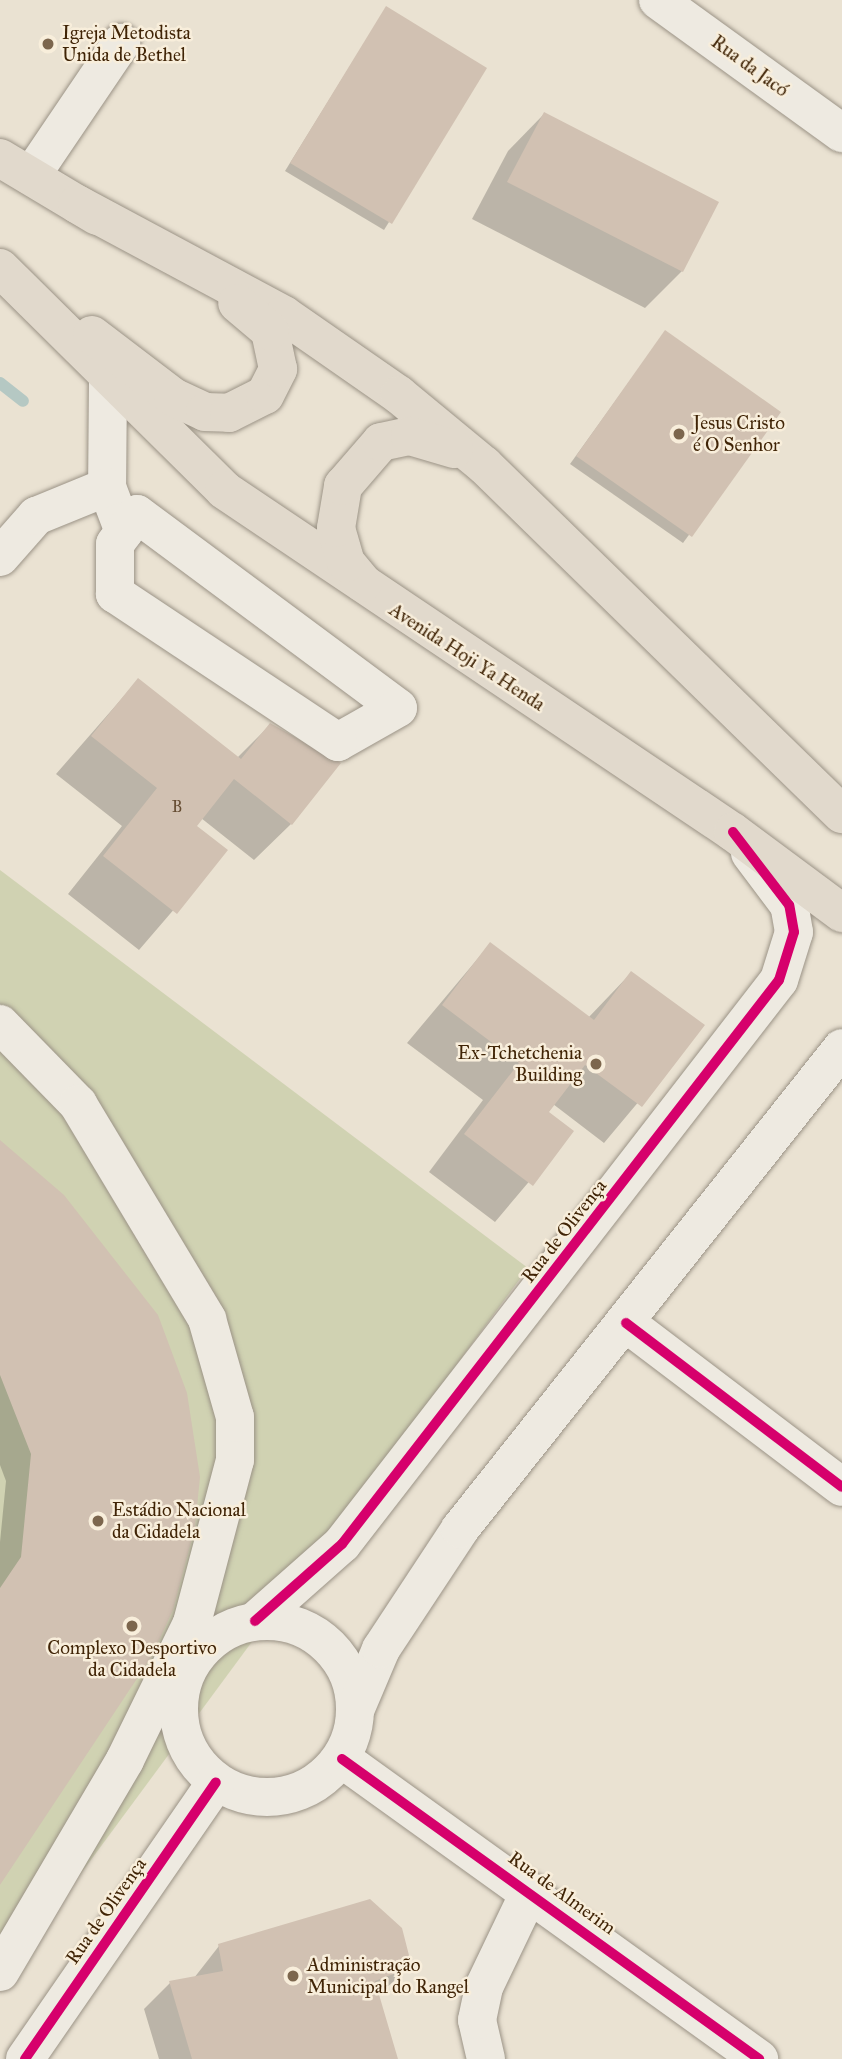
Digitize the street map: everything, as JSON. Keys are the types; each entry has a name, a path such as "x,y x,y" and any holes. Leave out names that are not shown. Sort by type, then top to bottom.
{"main road":[{"path":"0,266 173,397 205,412 229,413 265,395 278,369 270,331 250,312 16,167"},
{"path":"77,204 284,315 354,361 484,465 842,814"},
{"name":"Avenida Hoji Ya Henda","path":"0,266 108,382 223,490 373,596 733,832 842,913"},
{"path":"373,596 346,563 335,528 342,486 362,458 382,442 410,436 437,440 484,465"}],"street":[{"name":"Rua da Jacó","path":"658,0 842,133"},
{"path":"16,167 121,43"},
{"path":"108,382 107,487 124,532"},
{"path":"0,558 36,516 107,487"},
{"path":"137,514 398,708 338,742 115,594 115,544 124,532 137,514"},
{"name":"Rua de Olivença","path":"256,1621 342,1544 779,980 793,943 789,905 733,832"},
{"path":"0,1024 78,1104 207,1319 235,1417 230,1494 192,1623 125,1760 0,1972"},
{"path":"356,1708 341,1661 328,1644 299,1626 256,1621 208,1642 190,1664 178,1702 187,1748 216,1782 271,1798 301,1791 342,1759 356,1708 417,1588 842,1048"},
{"path":"626,1324 842,1487"},
{"name":"Rua de Almerim","path":"342,1759 530,1891 759,2059"},
{"name":"Rua de Olivença","path":"25,2059 216,1782"},
{"path":"486,2059 477,2020 484,1987 530,1891"}],"green space":[{"name":"Complexo Desportivo da Cidadela","path":"0,870 528,1268 0,1983"}],"building":[{"path":"386,6 487,68 392,224 290,163"},
{"path":"544,112 719,202 683,272 507,182"},
{"name":"Jesus Cristo é O Senhor","path":"665,330 781,412 692,537 576,456"},
{"path":"138,678 241,759 270,723 341,763 292,825 234,779 197,826 228,850 177,914 103,856 157,788 91,736"},
{"name":"Ex-Tchetchenia Building","path":"490,942 594,1020 631,971 705,1025 642,1107 585,1065 549,1112 574,1131 533,1186 464,1134 519,1063 442,1005"},
{"name":"Estádio Nacional da Cidadela","path":"0,1140 64,1195 158,1315 187,1393 200,1477 195,1527 173,1610 152,1656 0,1885 0,1588 21,1557 31,1454 0,1375"},
{"name":"Administração Municipal do Rangel","path":"370,1899 402,1928 412,1967 375,1981 398,2059 192,2059 169,1981 223,1971 218,1944"}],"waterway":[{"path":"0,383 23,401"}],"cycle path":[{"path":"255,1621 342,1544 779,980 794,932 789,905 733,832"},
{"path":"626,1323 842,1487"},
{"path":"342,1759 759,2059"},
{"path":"25,2059 216,1782"}],"place":[{"name":"Igreja Metodista Unida de Bethel","path":"48,44"},
{"name":"Jesus Cristo é O Senhor","path":"679,434"},
{"name":"Ex-Tchetchenia Building","path":"596,1064"},
{"name":"Estádio Nacional da Cidadela","path":"98,1521"},
{"name":"Complexo Desportivo da Cidadela","path":"132,1626"},
{"name":"Administração Municipal do Rangel","path":"293,1976"}]}
